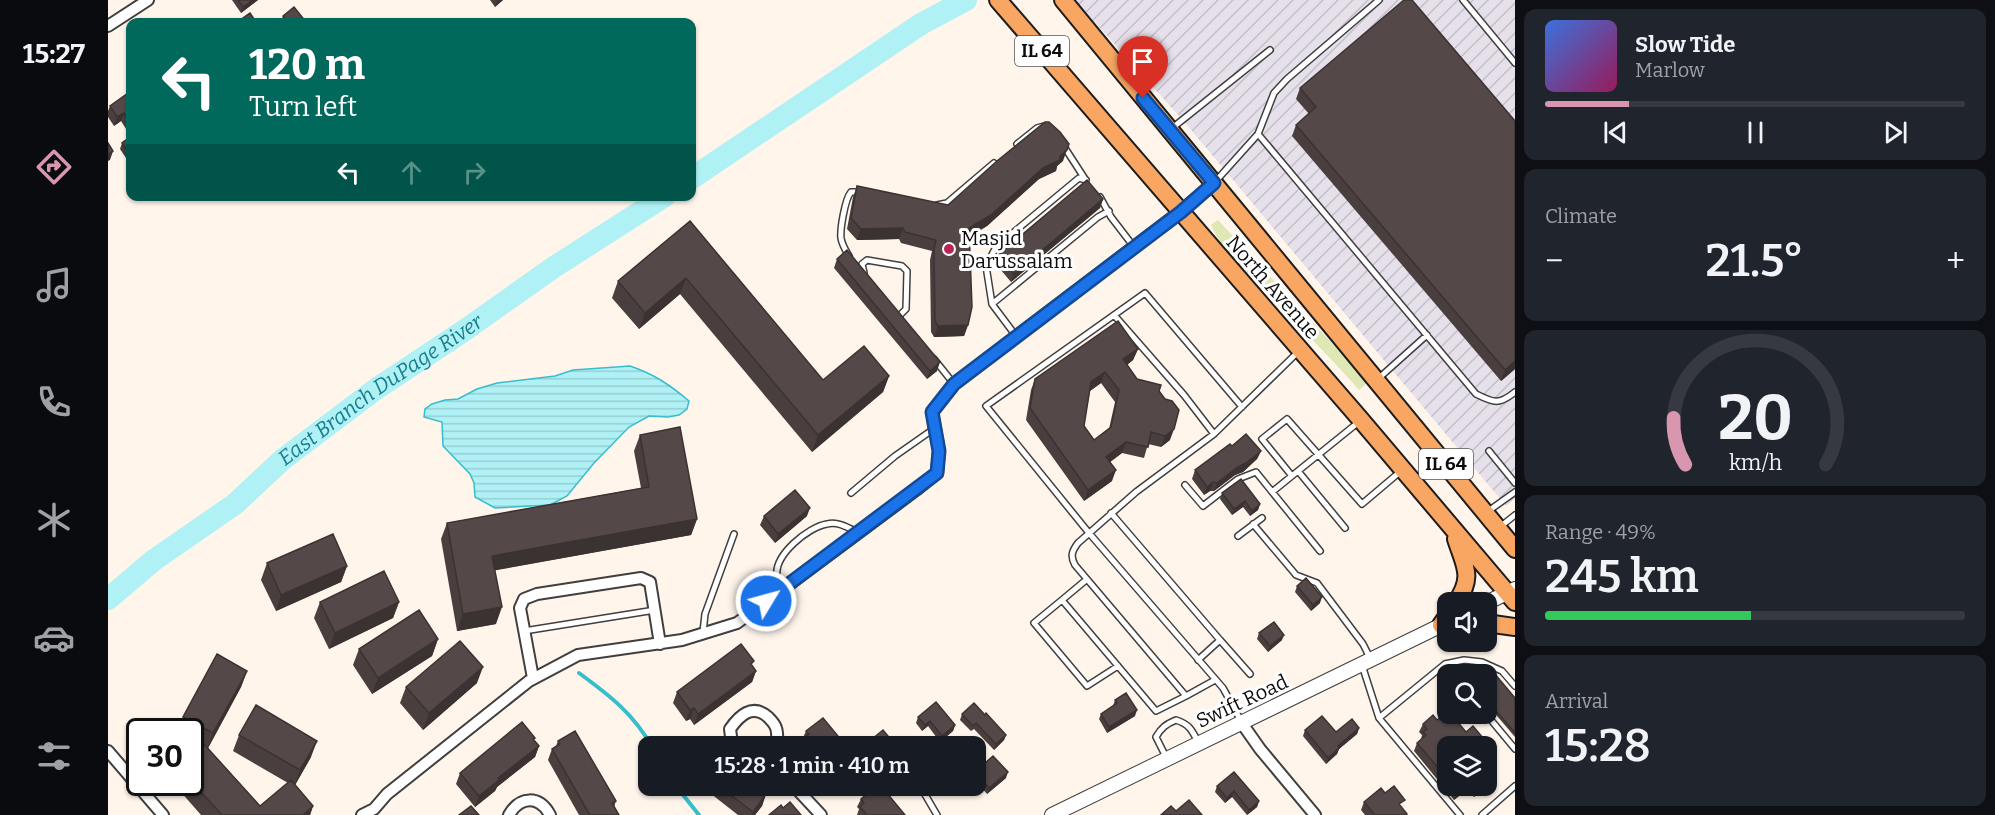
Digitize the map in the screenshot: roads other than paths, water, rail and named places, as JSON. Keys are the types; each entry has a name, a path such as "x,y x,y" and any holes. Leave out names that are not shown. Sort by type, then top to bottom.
{"main road":[{"name":"North Avenue","path":"998,0 1361,420 1453,530 1512,595"},
{"name":"North Avenue","path":"1063,0 1515,549"},
{"path":"1453,530 1467,572 1467,583 1462,592"},
{"path":"1497,625 1515,627"}],"street":[{"path":"108,26 148,0"},
{"path":"362,815 376,812 387,794 533,678 578,656 682,640 737,622 858,533 937,473 939,451 932,412 954,384 1181,212 1214,183"},
{"path":"533,678 520,608 524,599 537,594 641,578 650,582 660,644"},
{"path":"1497,600 1512,595"},
{"name":"Swift Road","path":"1053,815 1437,627"},
{"path":"731,736 730,729 739,716 749,711 761,711 770,719 776,727 776,736"},
{"path":"1241,722 1260,749 1315,815"},
{"path":"108,751 164,815"},
{"path":"803,796 821,815"},
{"path":"509,815 513,807 526,800 536,801 546,807 550,815"}],"lane":[{"path":"1214,183 1258,134 1274,93 1287,78 1379,0"},
{"path":"1462,0 1515,63"},
{"path":"1170,130 1270,50"},
{"path":"1011,149 1037,128 1044,126 1048,129"},
{"path":"1258,134 1476,394 1490,401 1501,402 1515,392"},
{"path":"1059,140 1092,187"},
{"path":"925,203 942,205 947,203 1003,156"},
{"path":"1016,337 992,304 986,266 996,248 1079,178 1085,179"},
{"path":"867,193 855,191 848,195 841,237 847,252 870,280"},
{"path":"1098,194 1134,247"},
{"path":"992,304 1098,217 1109,211"},
{"path":"862,271 862,264 867,260 902,266 907,271 906,309 899,316"},
{"path":"1241,722 1223,688 1089,532 986,406 1145,292 1242,407"},
{"path":"892,307 906,324"},
{"path":"1114,315 1184,395 1214,434"},
{"path":"1377,380 1427,335"},
{"path":"927,350 954,384"},
{"path":"1186,696 1086,580 1072,558 1073,550 1111,513 1214,434 1300,351"},
{"path":"1292,476 1262,439 1287,419 1362,504 1402,470"},
{"path":"1272,492 1361,420"},
{"path":"851,493 895,456 935,428"},
{"path":"1489,451 1515,483"},
{"path":"1298,471 1345,528"},
{"path":"1185,485 1203,506 1238,479 1256,472 1320,551"},
{"path":"1486,513 1515,492"},
{"path":"1111,513 1250,674"},
{"path":"1498,528 1515,515"},
{"path":"1238,536 1262,518"},
{"path":"781,590 777,575 779,563 788,549 813,528 828,523 842,525 858,533"},
{"path":"1253,524 1296,575 1317,582 1363,644 1379,718 1460,815"},
{"path":"702,634 705,614 734,534"},
{"path":"1086,580 1034,623 1087,686 1118,666"},
{"path":"1062,600 1156,711 1215,680"},
{"path":"524,631 655,610"},
{"path":"1198,660 1220,640"},
{"path":"1445,664 1464,660 1486,664"},
{"path":"1497,669 1502,671 1515,686"},
{"path":"1379,718 1437,671"},
{"path":"1167,758 1156,737 1160,729 1168,723 1176,720 1186,723 1198,743"},
{"path":"1494,724 1515,749"},
{"path":"1482,815 1515,786"},
{"path":"926,796 937,815"}],"water":[{"path":"630,366 654,376 675,390 689,401 687,409 679,415 649,416 629,427 594,463 567,496 550,505 495,508 475,497 474,483 470,474 443,446 442,422 424,417 425,409 432,404 458,399 477,389 497,383 555,376 573,370"}],"waterway":[{"name":"East Branch DuPage River","path":"696,175 921,24 966,0"},
{"name":"East Branch DuPage River","path":"108,599 154,560 235,504 282,460 376,389 554,267 657,201"},
{"path":"579,673 611,697 646,736"},
{"path":"684,796 699,815"}],"place":[{"name":"Masjid Darussalam","path":"949,249"}]}
